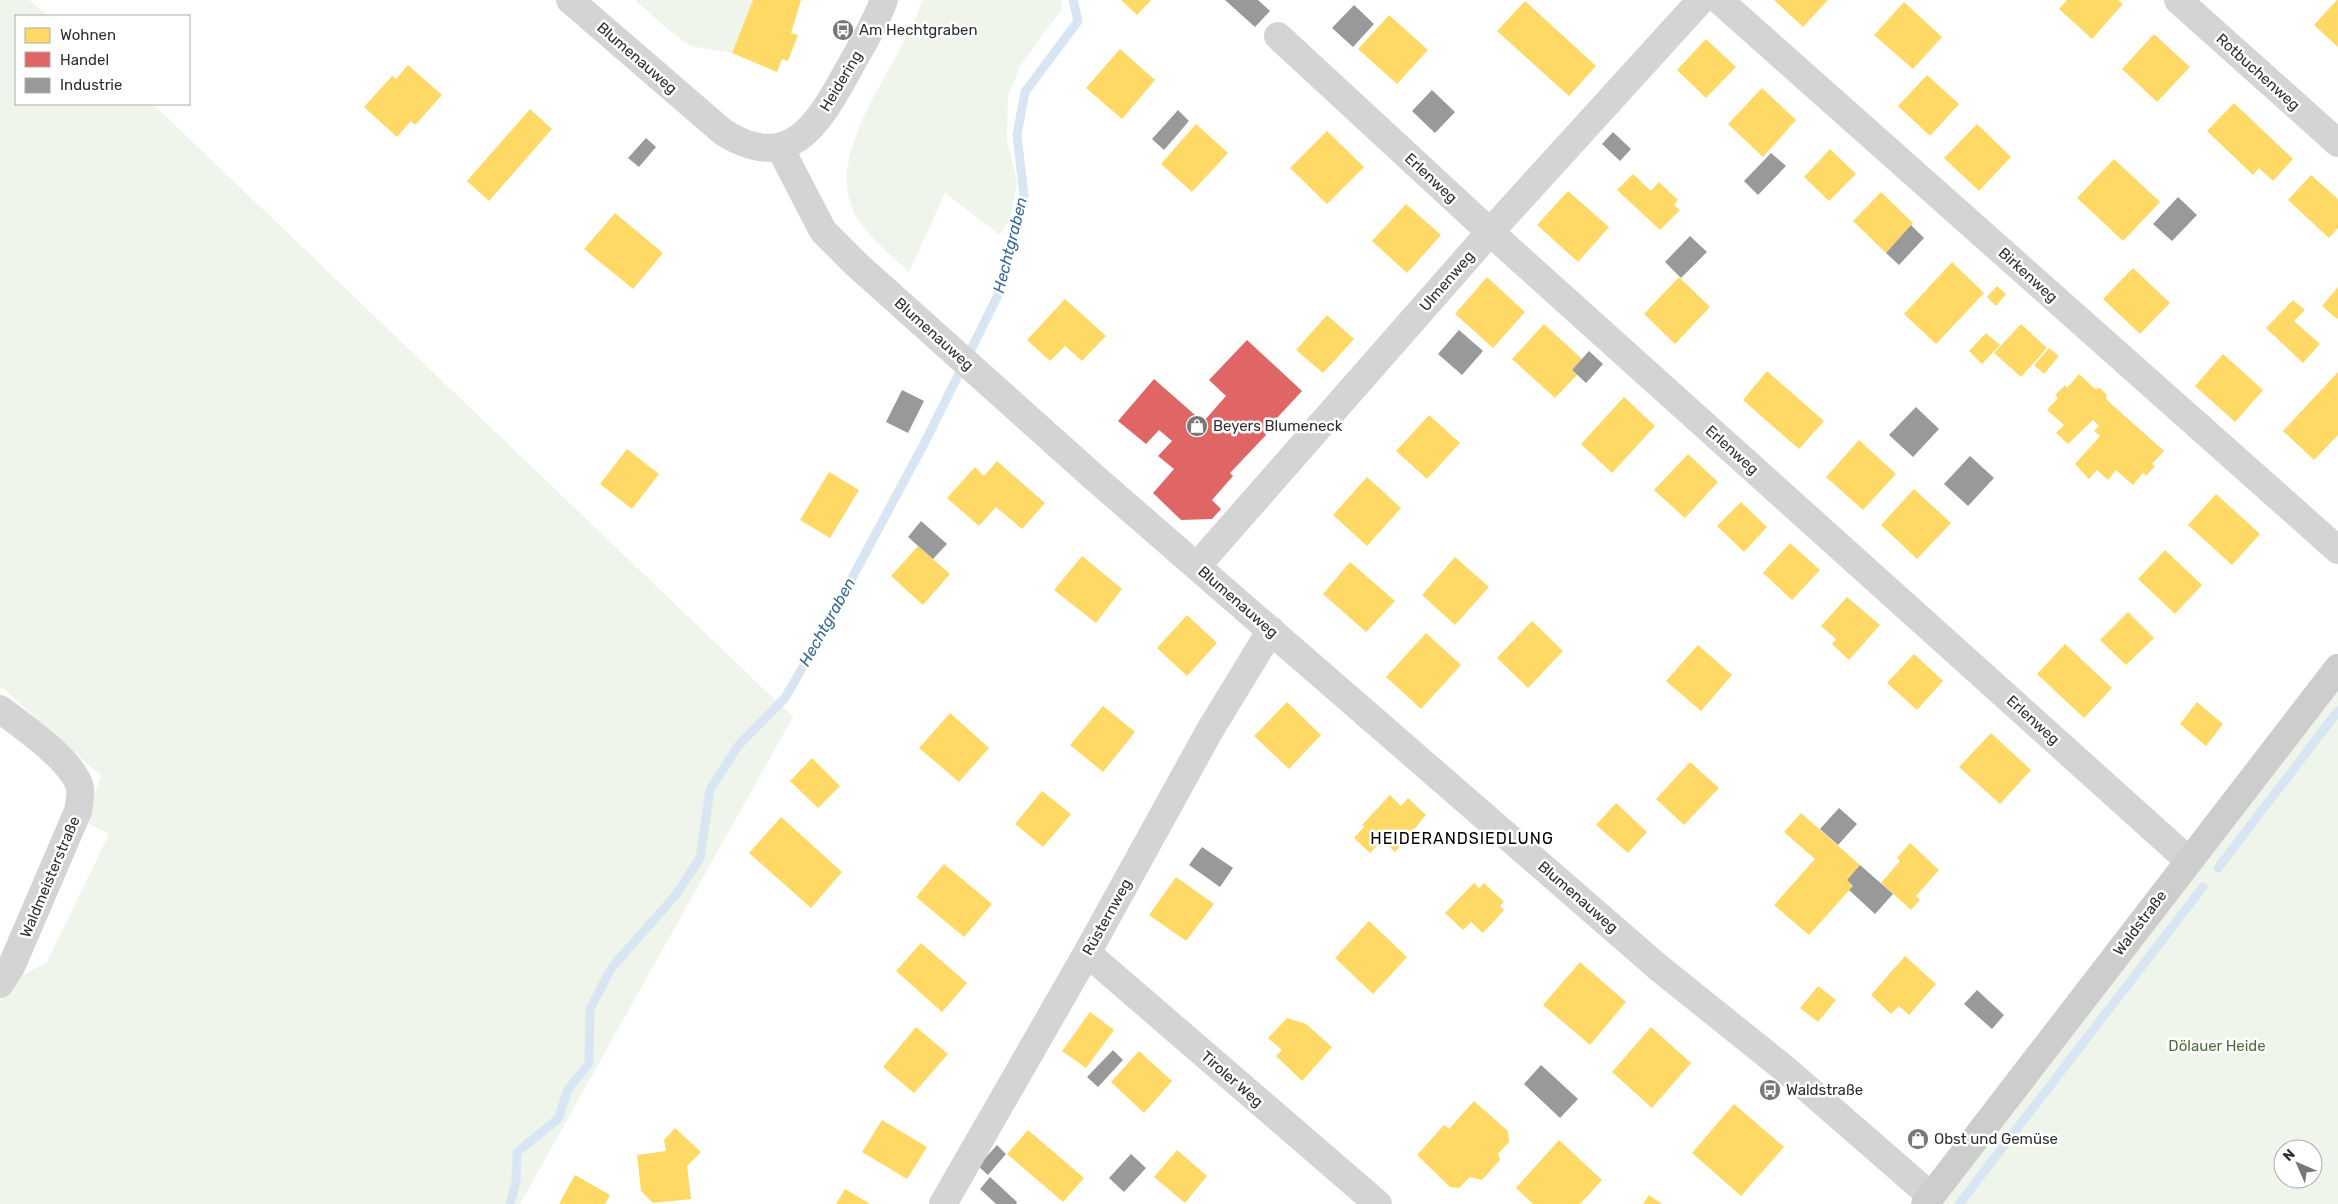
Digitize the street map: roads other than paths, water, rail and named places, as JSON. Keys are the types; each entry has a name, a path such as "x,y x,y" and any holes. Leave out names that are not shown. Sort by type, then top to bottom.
{"main road":[{"name":"Waldstraße","path":"1928,1200 2188,860 2338,668"}],"street":[{"name":"Blumenauweg","path":"570,0 722,132 746,144 765,148 780,148 823,231 952,351 1659,968 1785,1069 1928,1200"},
{"name":"Heidering","path":"780,148 802,137 832,100 866,39 884,0"},
{"name":"Ulmenweg","path":"1197,566 1490,232 1701,0"},
{"name":"Birkenweg","path":"1719,0 2338,550"},
{"name":"Rotbuchenweg","path":"2178,0 2338,143"},
{"name":"Erlenweg","path":"1278,36 1490,232 2188,860"},
{"name":"Rüsternweg","path":"943,1204 1087,953 1210,730 1271,630"},
{"name":"Waldmeisterstraße","path":"0,709 52,750 76,775 80,789 78,811 10,967 0,984"},
{"name":"Tiroler Weg","path":"1087,953 1378,1204"}],"waterway":[{"name":"Hechtgraben","path":"510,1204 516,1182 517,1152 558,1119 568,1090 589,1063 590,1009 612,967 675,896 700,858 710,790 737,747 785,698 829,621 926,440 999,293 1024,196 1017,135 1025,92 1078,21 1073,0"},
{"path":"2218,868 2338,711"},
{"path":"1959,1204 2203,887"}],"place":[{"name":"Am Hechtgraben","path":"843,30"},
{"name":"Beyers Blumeneck","path":"1197,426"},
{"name":"Waldstraße","path":"1770,1090"},
{"name":"Obst und Gemüse","path":"1918,1139"}],"district":[{"name":"HEIDERANDSIEDLUNG","path":"1462,838"}],"park label":[{"name":"Dölauer Heide","path":"2217,1046"}]}
